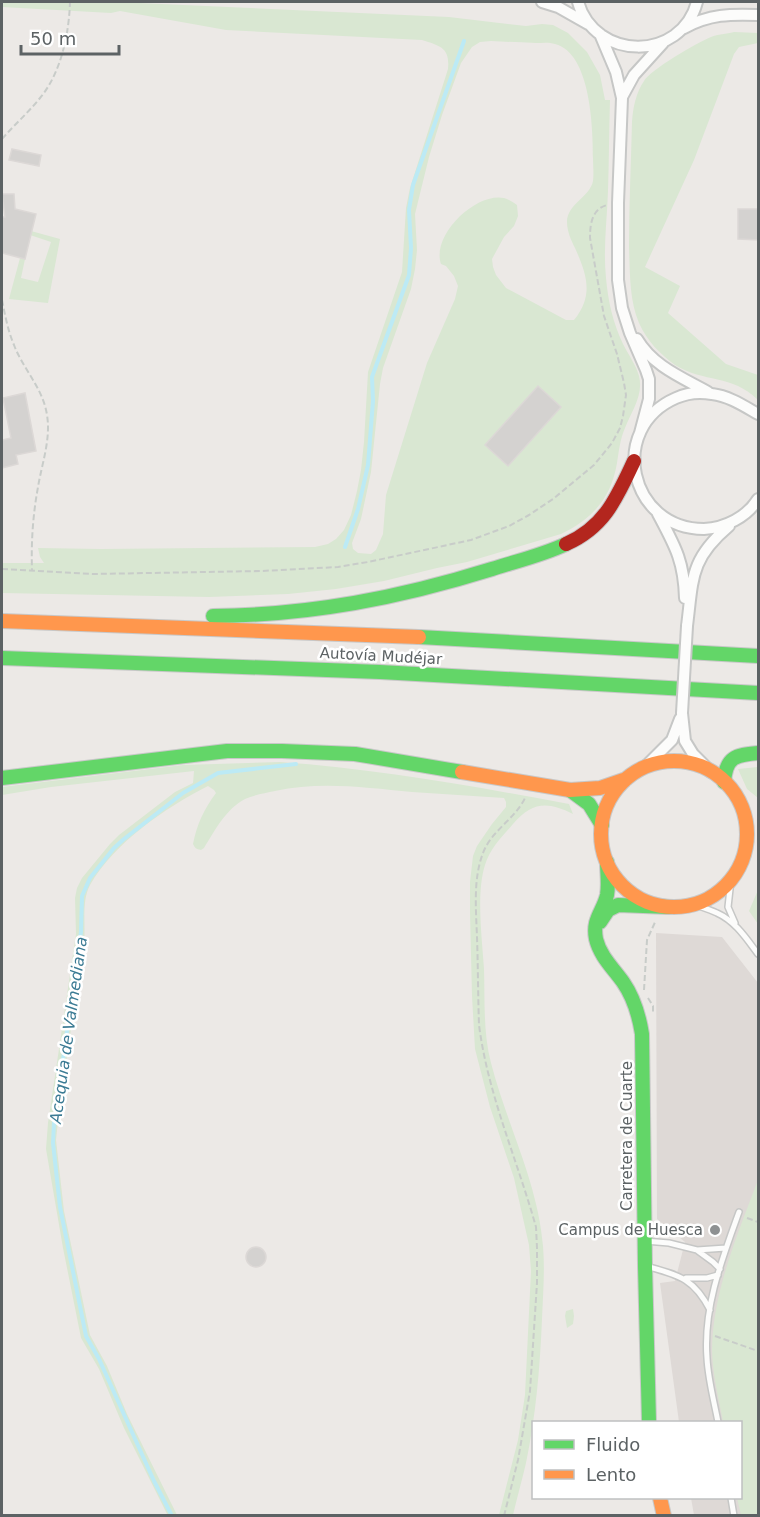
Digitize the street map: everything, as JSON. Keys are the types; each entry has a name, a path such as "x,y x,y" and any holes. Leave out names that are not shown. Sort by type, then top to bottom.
{"main road":[{"path":"189,627 212,616 276,613 347,604 406,593 463,578 567,544 584,534 601,519 616,497 634,461"},
{"name":"Autovía Mudéjar","path":"2,621 425,637 759,656"},
{"name":"Autovía Mudéjar","path":"2,658 446,675 759,693"},
{"path":"2,778 227,751 282,751 355,754 570,790 600,788 626,779"},
{"path":"724,782 724,770 731,759 759,753"},
{"path":"664,911 631,893 617,879 607,862 601,837 602,825 607,805 618,787 645,767 678,762 711,772 724,782 746,806 758,811"},
{"path":"570,790 590,805 602,825"},
{"path":"737,798 746,829 741,861"},
{"path":"595,933 608,910 618,905 664,911 693,904 714,895 731,880 759,833"},
{"path":"595,933 596,917 607,893 607,862"},
{"name":"Carretera de Cuarte","path":"595,933 601,952 635,1003 641,1024 644,1241 650,1421"},
{"path":"660,1499 664,1515"}],"street":[{"path":"542,2 569,13 612,42 633,46 654,45 667,40"},
{"path":"578,2 591,26"},
{"path":"679,31 688,20 697,2"},
{"path":"622,98 634,75 667,40 679,31 720,15 759,15"},
{"path":"600,34 612,59 622,98 618,203 618,280 621,302 632,339 649,379 649,399 635,447 636,475 647,501 668,520 681,526 696,529 717,527 737,519"},
{"path":"627,321 641,345 657,362 674,374 759,414"},
{"path":"640,433 647,420 669,401 696,393 711,393"},
{"path":"738,403 759,423"},
{"path":"711,772 693,754 685,741 682,713 687,626 693,575 700,558 712,542 759,499"},
{"path":"656,511 678,552 682,565 687,626"},
{"path":"645,767 672,740 682,713"}],"lane":[{"path":"731,880 728,907 735,925"},
{"path":"693,904 717,913 735,925 759,954"},
{"path":"718,1421 707,1359 707,1333 719,1272 739,1212"},
{"path":"644,1241 669,1243 697,1250 726,1248"},
{"path":"697,1250 713,1262 719,1272"},
{"path":"645,1266 684,1278 699,1292 710,1310"},
{"path":"684,1278 707,1278 719,1272"},
{"path":"731,1499 735,1515"}],"path":[{"path":"2,139 50,84 59,65 70,16 70,2"},
{"path":"2,569 93,574 338,567 471,540 509,526 529,515 553,499 594,465 620,428 625,405 624,383 604,316 590,238 590,225 598,209 603,205 618,203"},
{"path":"2,300 13,344 41,394 49,428 35,505 31,544 32,570"},
{"path":"504,1515 518,1460 529,1401 537,1283 537,1248 536,1227 496,1104 481,1043 476,899 477,878 483,854 491,838 522,803 529,783"},
{"path":"645,992 647,940 651,928 664,911"},
{"path":"647,996 653,1006 654,1017"},
{"path":"707,1333 759,1351"}],"shaded area":[{"name":"Campus de Huesca","path":"656,933 722,937 758,983 758,1515 694,1515 691,1499 742,1499 742,1421 679,1421 660,1283 675,1281 685,1242 657,1219"}],"green space":[{"path":"2,2 117,2 449,17 526,26 553,25 568,33 587,52 600,75 605,100 610,100 605,245 607,287 616,328 636,368 640,383 636,403 622,436 614,476 605,497 598,506 582,522 561,534 467,562 384,581 336,589 288,594 209,597 2,593 2,563 44,563 38,548 315,547 328,544 344,530 351,515 361,470 368,372 402,272 406,208 410,188 448,69 448,62 443,49 422,40 226,30 120,11 111,13 2,7","holes":["480,42 555,44 567,50 583,76 590,112 593,181 588,192 574,205 567,222 585,276 584,302 574,320 566,320 506,288 496,275 492,259 504,237 514,226 518,216 517,205 504,198 493,198 481,202 458,218 449,229 440,253 441,264 446,266 454,276 458,286 455,299 427,363 386,495 383,534 376,550 371,554 358,553 353,549 352,543 361,519 371,472 380,384 383,368 411,289 417,250 415,214 429,157 461,63 472,47"]},
{"path":"734,32 758,33 758,43 739,47 734,54 694,160 645,267 680,286 668,313 726,364 758,375 758,400 738,386 686,371 659,352 639,323 633,304 630,275 632,122 639,90 655,70 696,44 716,35"},
{"path":"31,231 60,239 48,303 9,299 20,258 25,259 21,278 38,282 51,242 30,235"},
{"path":"280,762 316,765 425,779 569,804 573,814 548,806 540,806 527,811 490,853 482,876 480,916 488,1052 529,1177 540,1223 544,1255 539,1373 535,1409 526,1463 513,1515 499,1515 518,1440 525,1395 531,1271 529,1245 514,1178 490,1107 475,1049 470,912 473,856 477,846 506,807 504,798 344,786 292,788 256,795 238,803 222,820 201,850 193,844 201,817 216,793 208,786 142,828 100,869 87,892 83,951 56,1140 64,1211 90,1335 107,1366 127,1414 177,1515 168,1516 124,1428 99,1369 81,1338 46,1149 76,934 75,898 82,878 110,844 175,792 193,783 194,771 51,787 2,795 2,787 183,765"},
{"path":"758,767 758,798 747,789 738,769"},
{"path":"758,890 758,924 749,911"},
{"path":"758,1180 758,1515 741,1515 737,1499 742,1499 742,1421 723,1421 712,1358 713,1327 717,1306 735,1241"},
{"path":"573,1309 573,1324 567,1328 566,1311"}],"building":[{"path":"12,149 41,155 39,166 9,160"},
{"path":"2,194 14,194 15,209 36,214 25,259 2,253 2,217 5,217"},
{"path":"738,209 759,209 759,240 738,239"},
{"path":"538,386 561,407 508,466 485,445"},
{"path":"25,393 36,451 16,455 18,464 2,468 2,440 11,438 3,398"},
{"path":"256,1247 263,1250 266,1257 263,1264 256,1267 249,1264 246,1257 249,1250"}],"waterway":[{"name":"Acequia de Valmediana","path":"345,547 358,509 368,465 373,401 372,377 409,275 411,248 409,210 413,185 464,41"},
{"name":"Acequia de Valmediana","path":"172,1516 99,1359 86,1336 60,1207 53,1143 54,1123 81,932 82,896 90,878 114,848 183,793 218,773 296,764"}],"traffic: fast":[{"path":"213,616 285,612 389,596 539,555 566,544"},
{"path":"419,637 758,656"},
{"path":"2,658 380,672 758,693"},
{"path":"2,778 227,751 355,754 462,772"},
{"path":"724,782 727,767 733,759 758,753"},
{"path":"570,790 589,804 602,825"},
{"path":"607,862 607,895 595,926 596,939 604,956 630,994 638,1013 642,1034 649,1421"},
{"path":"600,922 608,910 618,905 669,907"}],"traffic: slow":[{"path":"2,621 419,637"},
{"path":"674,761 702,767 725,783 741,806 747,834 741,862 725,885 702,901 674,907 646,901 623,885 607,862 601,834 607,806 623,783 646,767 674,761"},
{"path":"462,772 570,790 600,788 626,779"},
{"path":"660,1499 664,1516"}],"traffic: jam":[{"path":"566,544 591,529 600,520 622,487 634,461"}],"place":[{"name":"Campus de Huesca","path":"715,1230"}]}
